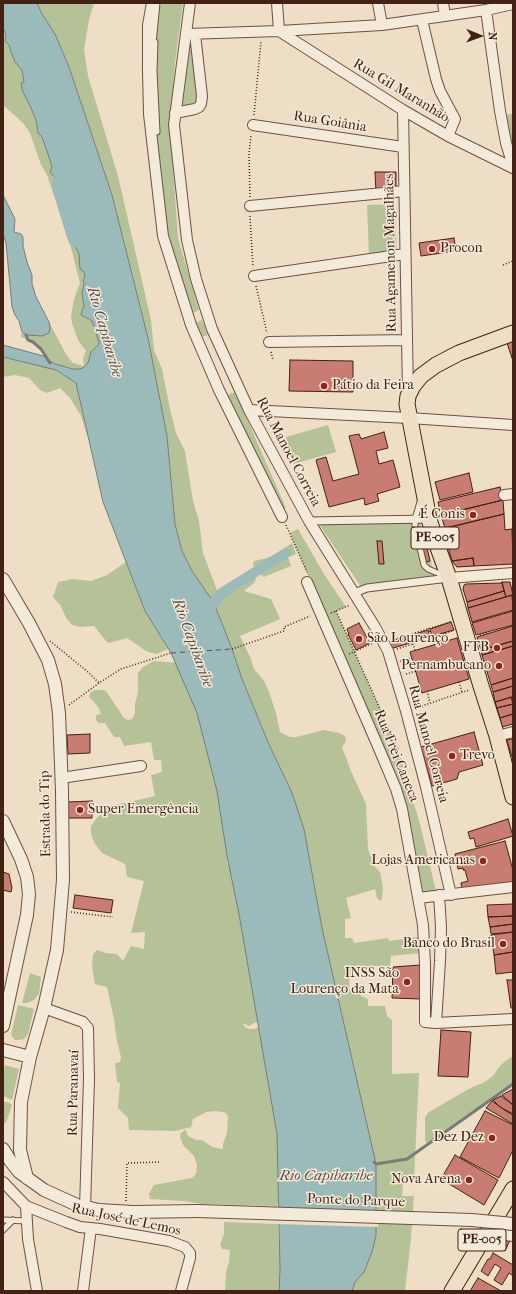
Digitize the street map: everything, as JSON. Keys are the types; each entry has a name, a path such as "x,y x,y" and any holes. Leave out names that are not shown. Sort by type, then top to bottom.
{"main road":[{"path":"408,396 413,386 421,376 436,365 459,353 513,332"},
{"name":"PE-005","path":"408,396 407,404 409,418 424,491 422,519 437,545 449,578 513,797"},
{"name":"PE-005","path":"452,1291 513,1189"}],"street":[{"path":"152,3 148,25 149,114 163,236 191,325 219,390 282,517"},
{"name":"Rua Manoel Correia","path":"190,3 191,34 175,113 174,125 187,240 196,279 212,328 249,410 309,521 385,644 406,711 451,895"},
{"path":"277,3 279,31"},
{"path":"378,3 382,25"},
{"path":"443,3 445,16"},
{"path":"175,113 195,109 201,104 202,96 191,34 382,25 486,10 513,4"},
{"path":"486,10 500,111 506,143 513,167"},
{"path":"422,20 436,79 442,97 455,119 448,136"},
{"name":"Rua Gil Maranhão","path":"279,31 403,110 448,136 513,167"},
{"name":"Rua Agamenon Magalhães","path":"403,110 408,396"},
{"name":"Rua Goiânia","path":"253,125 403,147"},
{"path":"250,206 404,191"},
{"path":"254,276 405,254"},
{"path":"269,342 407,340"},
{"path":"249,410 513,425"},
{"path":"309,521 422,519"},
{"path":"357,597 367,588 449,578 513,573"},
{"name":"Estrada do Tip","path":"3,579 33,630 48,660 55,684 61,778 63,880 57,950 44,1008 30,1057 21,1102 20,1150 27,1178"},
{"name":"Rua Frei Caneca","path":"307,582 396,789 406,826 423,925 425,946 425,1022 436,1023"},
{"path":"496,736 513,732"},
{"path":"61,778 141,766"},
{"path":"3,821 21,859 27,877 29,894 28,915 6,998 3,1026"},
{"path":"418,898 513,887"},
{"path":"439,895 441,927 436,1023 513,1019"},
{"name":"Rua Paranavaí","path":"44,1008 83,1022 88,1028 89,1071 86,1208"},
{"path":"3,1050 30,1057"},
{"name":"Ponte do Parque","path":"3,1149 19,1172 27,1178 44,1190 86,1208 126,1211 198,1211 472,1220 513,1224"},
{"name":"Rua José de Lemos","path":"3,1182 26,1206 66,1222 168,1242 185,1247 190,1253 190,1258 181,1291"},
{"path":"26,1206 26,1221 38,1291"},
{"path":"83,1291 91,1228"},
{"path":"487,1232 513,1236"}],"lane":[{"path":"157,3 152,50 154,132 156,134 154,54 160,3"},
{"path":"3,1220 26,1221"},
{"path":"3,1230 13,1220"}],"path":[{"path":"502,264 513,261"},
{"path":"282,517 294,540 310,580 307,582"},
{"path":"232,649 284,631 284,627 336,611 357,597"},
{"path":"336,611 398,749"},
{"path":"340,658 354,651 385,644 429,628 462,623"},
{"path":"385,644 413,644 445,633 462,623"},
{"path":"429,628 432,638"},
{"path":"33,630 51,641 99,683"},
{"path":"478,636 489,632"},
{"path":"445,633 447,641"},
{"path":"410,634 415,650"},
{"path":"58,713 121,669 171,653"},
{"path":"459,682 462,692"},
{"path":"406,711 480,686"},
{"path":"427,691 430,703"},
{"path":"61,910 113,917"},
{"path":"126,1211 127,1163 161,1162"}],"green space":[{"path":"37,3 94,3 89,20 84,50 88,76 118,176 151,320 154,350 162,369 176,433 185,451 193,501 199,521 203,553 217,590 247,573 254,572 256,577 255,582 244,591 271,599 280,619 240,636 254,669 264,681 269,692 280,732 290,737 296,737 324,730 339,733 345,736 346,741 342,747 366,804 368,849 375,867 380,872 383,888 382,899 380,901 377,898 375,889 346,898 351,918 345,919 345,938 352,938 354,943 388,938 389,941 418,937 421,953 391,956 390,966 351,966 349,985 350,991 360,993 361,996 368,999 368,1006 385,1006 387,1016 392,1020 392,1074 419,1073 414,1180 403,1181 402,1196 414,1196 405,1291 352,1291 355,1282 364,1272 353,1063 322,928 304,829 292,793 267,740 214,603 192,571 182,551 175,524 167,436 148,338 112,195 69,67 55,34"},
{"path":"154,3 183,3 175,63 170,126 178,238 199,310 189,315 165,236 152,127"},
{"path":"3,28 6,34 5,41 9,45 11,52 22,70 24,82 36,120 38,133 42,137 49,157 53,177 57,180 59,191 57,191 64,204 71,209 72,212 68,217 69,228 79,254 85,277 82,294 84,306 81,314 92,321 99,343 91,352 88,363 83,368 73,369 55,364 48,360 41,349 33,342 21,337 22,332 26,335 50,328 49,322 67,356 73,363 84,366 83,359 86,351 78,340 71,317 74,299 80,283 68,237 47,175 41,165 30,133 23,123 3,105"},
{"path":"190,50 195,50 197,105 181,110 179,102 189,53"},
{"path":"513,114 513,165 503,115"},
{"path":"395,204 397,255 369,256 367,205"},
{"path":"202,320 208,335 198,338 192,324"},
{"path":"3,357 56,370 76,383 88,439 81,416 70,398 60,388 47,393 40,390 29,378 15,375 3,377"},
{"path":"231,393 235,393 241,405 286,508 281,508 227,397"},
{"path":"328,425 336,452 293,464 286,437"},
{"path":"419,519 436,580 363,590 317,521"},
{"path":"298,529 324,574 346,607 336,611 398,749 420,824 436,891 418,894 403,803 290,533"},
{"path":"292,543 296,554 288,557 291,566 264,577 256,571 253,565 254,561 276,554"},
{"path":"126,562 145,611 168,649 156,654 146,651 127,638 109,643 94,626 81,627 72,625 66,618 61,606 53,597 58,582 72,579 91,581 107,575"},
{"path":"154,661 177,663 206,731 228,845 227,865 230,861 258,1022 249,1026 242,1023 246,1028 250,1029 261,1026 280,1100 281,1193 277,1206 202,1204 184,1201 150,1199 149,1194 154,1185 192,1178 196,1174 197,1165 194,1156 183,1145 180,1137 181,1133 185,1130 188,1136 196,1140 202,1140 212,1147 223,1149 223,1144 227,1133 228,1117 226,1113 216,1111 206,1112 193,1119 191,1127 175,1131 129,1130 128,1118 118,1108 120,1083 117,1082 115,1063 120,1062 121,1057 107,987 95,984 92,967 93,954 97,950 117,954 123,961 131,946 144,949 145,932 131,933 144,881 127,877 125,864 102,853 95,844 91,834 91,826 107,807 155,796 151,775 162,772 161,760 154,760 151,742 124,746 120,737 114,737 105,723 98,723 96,720 96,715 101,714 99,708 89,697 90,693 95,690 106,691 124,718 128,720 132,719 135,713 135,704 138,692 138,673 143,667"},
{"path":"30,973 41,977 39,994 34,1000 27,1003 22,1003"},
{"path":"18,1005 34,1009 28,1034 24,1039 15,1040 11,1035"},
{"path":"513,1056 513,1084 429,1145 425,1141 425,1117 429,1112 467,1090 483,1083 493,1076 504,1062"},
{"path":"5,1065 19,1069 12,1100 3,1096 3,1077"},
{"path":"4,1102 8,1102 12,1105 6,1123 3,1123"},
{"path":"224,1222 278,1224 280,1270 279,1291 225,1291 226,1272 230,1250 222,1249 220,1245 224,1234"}],"water":[{"name":"Rio Capibaribe","path":"3,3 37,3 55,34 69,67 112,195 148,338 167,436 175,524 182,551 192,571 214,603 267,740 292,793 304,829 322,928 376,1164 376,1236 372,1252 364,1272 355,1282 352,1291 279,1291 280,1270 277,1134 239,914 227,856 217,791 197,713 171,653 145,611 103,502 76,383 56,370 3,357 3,345 47,357 48,360 55,364 78,369 83,368 88,363 91,352 99,343 92,321 81,315 84,306 82,294 84,283 83,280 85,277 84,272 80,269 79,254 71,237 72,233 66,221 72,212 71,209 59,199 57,180 50,172 52,167 49,157 42,137 38,133 36,120 22,90 21,83 24,82 22,70 15,62 9,45 5,41 6,34 3,28"},
{"path":"3,195 15,219 14,232 21,234 23,237 23,246 32,275 32,284 36,297 49,322 49,333 42,336 26,335 22,332 19,321 12,307 6,243 3,234"}],"pier":[{"path":"276,1207 378,1210 378,1227 276,1224"}],"building":[{"path":"375,172 396,172 396,188 376,192"},
{"path":"454,238 456,251 421,256 419,243"},
{"path":"513,337 513,361 506,340"},
{"path":"290,360 353,361 353,392 289,391"},
{"path":"384,432 388,448 376,451 379,464 393,460 400,487 377,494 379,501 365,505 364,498 329,507 316,460 326,457 333,481 359,474 349,436 359,434 361,439"},
{"path":"469,473 473,492 440,500 435,482"},
{"path":"500,487 503,500 441,515 438,502"},
{"name":"É Conis","path":"503,500 504,514 445,528 441,515"},
{"path":"504,514 505,530 512,529 513,564 474,566 473,558 452,561 443,529"},
{"path":"425,539 430,561 426,562 421,540"},
{"path":"377,541 382,541 384,564 379,564"},
{"path":"473,558 474,566 457,567 452,561"},
{"path":"502,582 510,582 513,595 506,597"},
{"path":"502,583 504,591 467,602 463,589 464,585"},
{"path":"504,591 506,597 468,608 467,602"},
{"path":"512,595 513,610 472,622 468,608"},
{"path":"513,611 513,625 476,635 472,623"},
{"path":"451,622 454,630 432,636 430,629"},
{"name":"São Lourenço","path":"359,623 370,643 356,650 347,629"},
{"path":"513,626 513,641 481,650 477,637"},
{"path":"428,630 430,637 414,642 412,635"},
{"path":"408,636 410,643 390,649 388,642"},
{"path":"457,638 469,679 422,693 410,652"},
{"name":"FTB","path":"513,641 513,646 482,655 481,650"},
{"name":"Pernambucano","path":"513,646 513,678 491,685 482,655"},
{"path":"513,678 513,686 493,692 491,685"},
{"path":"513,686 513,697 495,702 493,692"},
{"path":"511,697 513,704 497,708 495,702"},
{"path":"513,704 513,714 500,718 497,708"},
{"path":"513,714 513,724 502,727 500,718"},
{"name":"Trevo","path":"474,732 483,765 459,772 457,779 432,786 421,747"},
{"path":"90,734 90,753 68,754 67,735"},
{"path":"513,739 513,756 512,757 507,740"},
{"name":"Super Emergência","path":"92,801 92,818 68,818 68,802"},
{"path":"508,819 513,836 476,847 474,838 470,839 468,832"},
{"name":"Lojas Americanas","path":"505,841 513,870 513,883 462,889 461,883 468,881 465,870 463,870 463,868 458,869 455,854"},
{"path":"3,872 9,874 12,888 11,892 3,890"},
{"path":"75,895 113,900 111,913 73,908"},
{"path":"513,904 513,916 488,917 487,905"},
{"path":"513,916 513,924 490,927 488,917"},
{"path":"513,924 513,932 491,934 490,927"},
{"name":"Banco do Brasil","path":"513,932 513,952 494,955 491,935"},
{"path":"513,952 513,972 496,974 494,955"},
{"name":"INSS São Lourenço da Mata","path":"421,965 421,999 392,998 393,967"},
{"path":"507,980 513,980 513,1008 511,1008"},
{"path":"441,1030 471,1032 468,1077 438,1076"},
{"path":"513,1089 513,1105 502,1095"},
{"path":"501,1096 513,1105 513,1114 500,1107 493,1100"},
{"path":"492,1101 513,1115 513,1124 486,1108"},
{"name":"Dez Dez","path":"485,1111 513,1125 513,1150 499,1178 460,1157"},
{"name":"Nova Arena","path":"455,1155 498,1180 484,1205 441,1179"},
{"path":"497,1234 511,1238 505,1251 493,1244"},
{"path":"493,1253 513,1265 513,1274 512,1275 509,1273 502,1285 494,1280 501,1268 495,1264 488,1276 481,1271"},
{"path":"478,1278 501,1291 470,1291"}],"waterway":[{"name":"Rio Capibaribe","path":"60,185 76,238"},
{"path":"26,335 28,340 33,342 41,349 50,363"},
{"path":"203,610 214,603 223,592 286,553"},
{"path":"374,1162 376,1164 407,1159 513,1084"}],"ferry route":[{"path":"171,653 232,649"}],"place":[{"name":"Procon","path":"432,249"},
{"name":"Pátio da Feira","path":"324,386"},
{"name":"É Conis","path":"473,515"},
{"name":"São Lourenço","path":"359,639"},
{"name":"FTB","path":"497,648"},
{"name":"Pernambucano","path":"499,666"},
{"name":"Trevo","path":"452,756"},
{"name":"Super Emergência","path":"80,810"},
{"name":"Lojas Americanas","path":"483,861"},
{"name":"Banco do Brasil","path":"503,944"},
{"name":"INSS São Lourenço da Mata","path":"407,982"},
{"name":"Dez Dez","path":"492,1138"},
{"name":"Nova Arena","path":"469,1180"}]}
